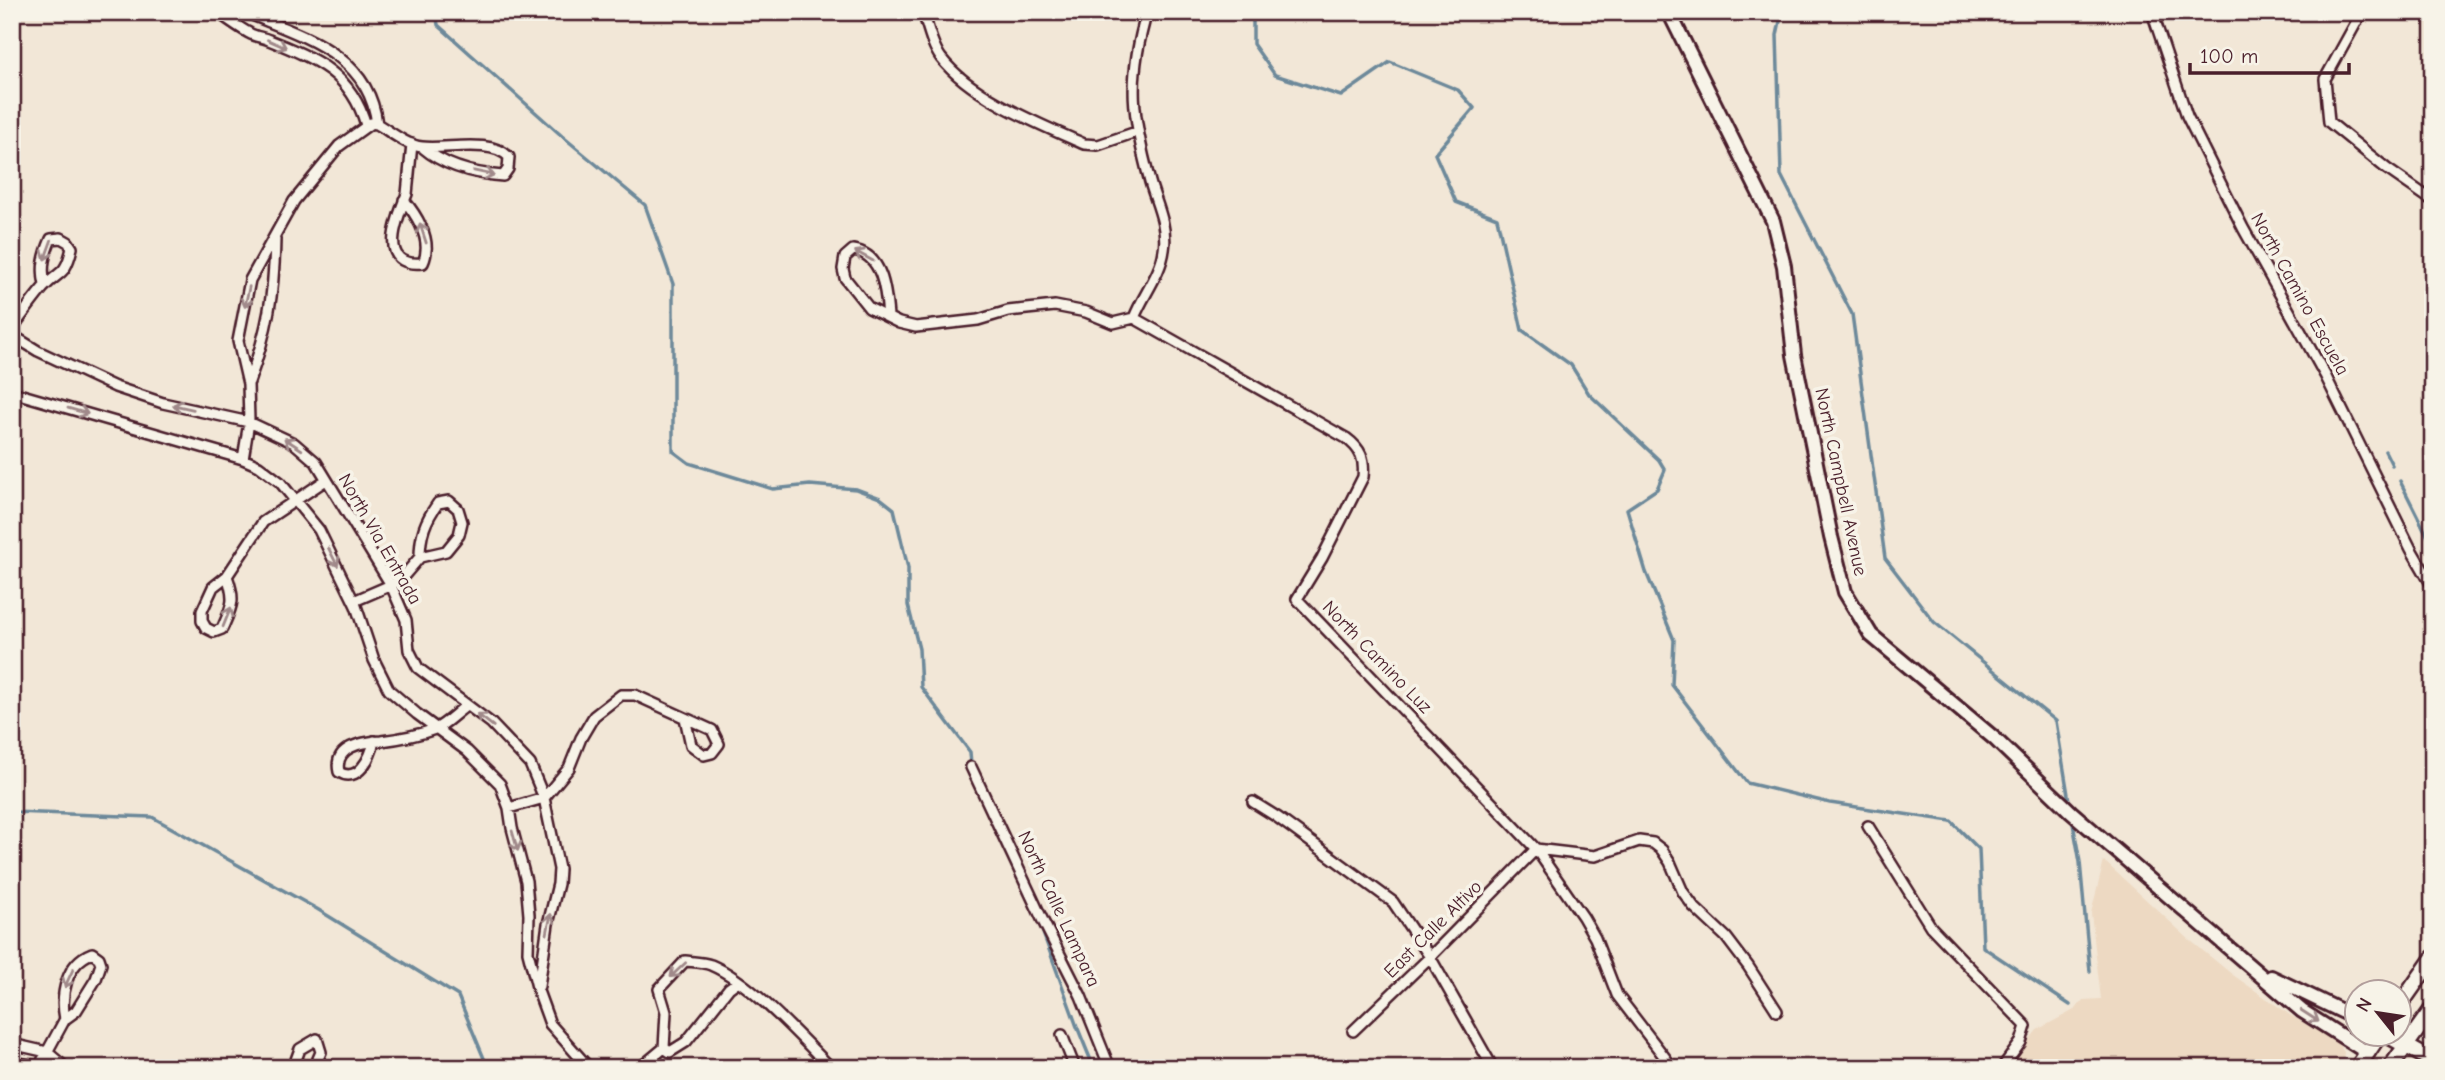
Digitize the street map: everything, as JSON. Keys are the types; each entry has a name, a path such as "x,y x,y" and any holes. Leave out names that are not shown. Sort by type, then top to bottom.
{"main road":[{"name":"North Campbell Avenue","path":"1669,12 1773,221 1784,266 1794,355 1831,537 1845,592 1871,635 1995,739 2075,815 2302,1011 2392,1067"},
{"path":"2414,985 2433,958"},
{"name":"North Campbell Avenue","path":"2258,971 2344,1013"},
{"path":"2414,1035 2433,1008"},
{"path":"2357,1068 2372,1048"},
{"path":"2392,1067 2405,1048"},
{"path":"2410,1048 2433,1061"}],"street":[{"path":"217,12 251,34 268,39 328,68 345,82 359,103 366,125"},
{"path":"245,12 306,36 337,54 357,73 372,97 377,124"},
{"path":"923,12 940,56 960,77 992,100 1084,144 1098,145 1136,132"},
{"path":"888,316 881,276 875,262 861,251 853,250 845,257 845,278 869,308 899,323 926,327 978,320 1009,311 1055,306 1086,312 1113,323 1135,318 1143,296 1160,268 1165,248 1165,229 1136,132 1136,57 1147,12"},
{"name":"North Camino Escuela","path":"2152,12 2188,116 2281,299 2325,374 2411,549 2433,587"},
{"path":"2362,12 2325,79 2329,122 2387,169 2433,201"},
{"path":"243,459 249,422 248,384 238,341 250,280 294,201 339,146 371,123 422,147 464,146 504,151 509,157 509,165 503,176 490,175 453,166 433,157 422,147"},
{"path":"404,201 419,222 426,243 427,254 423,263 406,263 396,254 394,238 396,222 404,201 407,194 412,144"},
{"path":"248,384 264,341 272,295 275,236"},
{"path":"12,329 45,285 61,275 69,262 72,248 61,237 51,239 46,251 42,271 45,285"},
{"name":"North Camino Luz","path":"1135,318 1356,445 1362,454 1363,477 1322,558 1297,598 1536,849 1595,938 1618,995 1673,1068"},
{"name":"North Via Entrada","path":"12,335 38,351 115,387 163,403 249,422 294,443 316,462 391,585 406,620 409,650 418,668 491,723 530,764 544,798 559,869 538,991"},
{"name":"North Via Entrada","path":"12,392 243,459 259,466 280,482 319,530 354,601 374,660 389,690 467,751 500,784 509,808 526,881 528,952 538,991 550,1024 590,1068"},
{"path":"227,576 233,593 231,609 222,629 215,632 206,628 202,621 202,611 213,587 227,576 263,522 326,480"},
{"path":"354,601 402,578 420,557 446,551 459,535 462,522 458,509 449,501 438,503 426,520 420,539 420,557"},
{"path":"509,808 544,798 569,768 581,738 594,716 621,695 635,695 712,730 719,744 712,753 704,755 691,746 685,718"},
{"path":"374,741 372,750 359,771 354,775 339,772 339,762 350,747 374,741 436,728 466,706"},
{"name":"North Calle Lampara","path":"971,767 1081,996 1110,1068"},
{"path":"1253,802 1393,902 1430,957 1493,1068"},
{"path":"1868,826 1931,926 2026,1026 2021,1042 2002,1068"},
{"path":"1536,849 1595,856 1639,841 1653,843 1666,856 1683,892 1694,907 1726,937 1777,1011"},
{"name":"East Calle Altivo","path":"1353,1031 1536,849"},
{"path":"12,1062 42,1066 65,1019 76,1011 96,979 101,964 99,958 92,953 82,957 70,973 64,989 65,1019"},
{"path":"640,1068 664,1048 666,1012 659,989 685,961 712,966 737,982 769,1006 831,1068"},
{"path":"664,1048 670,1052 686,1042 729,988 737,982"},
{"path":"1062,1035 1075,1068"},
{"path":"293,1068 300,1049 317,1039 321,1052 314,1068"},
{"path":"12,1044 47,1052 66,1068"}],"shaded area":[{"path":"2104,861 2191,941 2233,975 2290,1015 2336,1041 2344,1052 2342,1068 2007,1068 2037,1030 2076,1009 2083,1000 2101,999 2091,913"}],"waterway":[{"path":"436,12 438,25 562,136 645,205 673,284 673,451 689,463 773,489 810,485 856,489 880,498 894,509 908,568 908,605 919,649 921,687 970,752 971,764"},
{"path":"1253,12 1253,44 1275,75 1341,96 1390,62 1458,90 1474,108 1435,154 1456,202 1497,218 1522,330 1571,365 1589,394 1659,460 1665,470 1657,489 1627,509 1646,572 1674,640 1672,685 1747,783 1830,803 1951,821 1979,849 1983,947 2070,1005"},
{"path":"1782,12 1777,35 1781,175 1852,314 1885,558 1934,622 2056,721 2070,807"},
{"path":"2385,451 2392,465"},
{"path":"2400,481 2433,547"},
{"path":"12,812 152,817 317,909 458,996 488,1068"},
{"path":"2072,818 2080,862 2090,971"},
{"path":"1039,922 1094,1068"}]}
